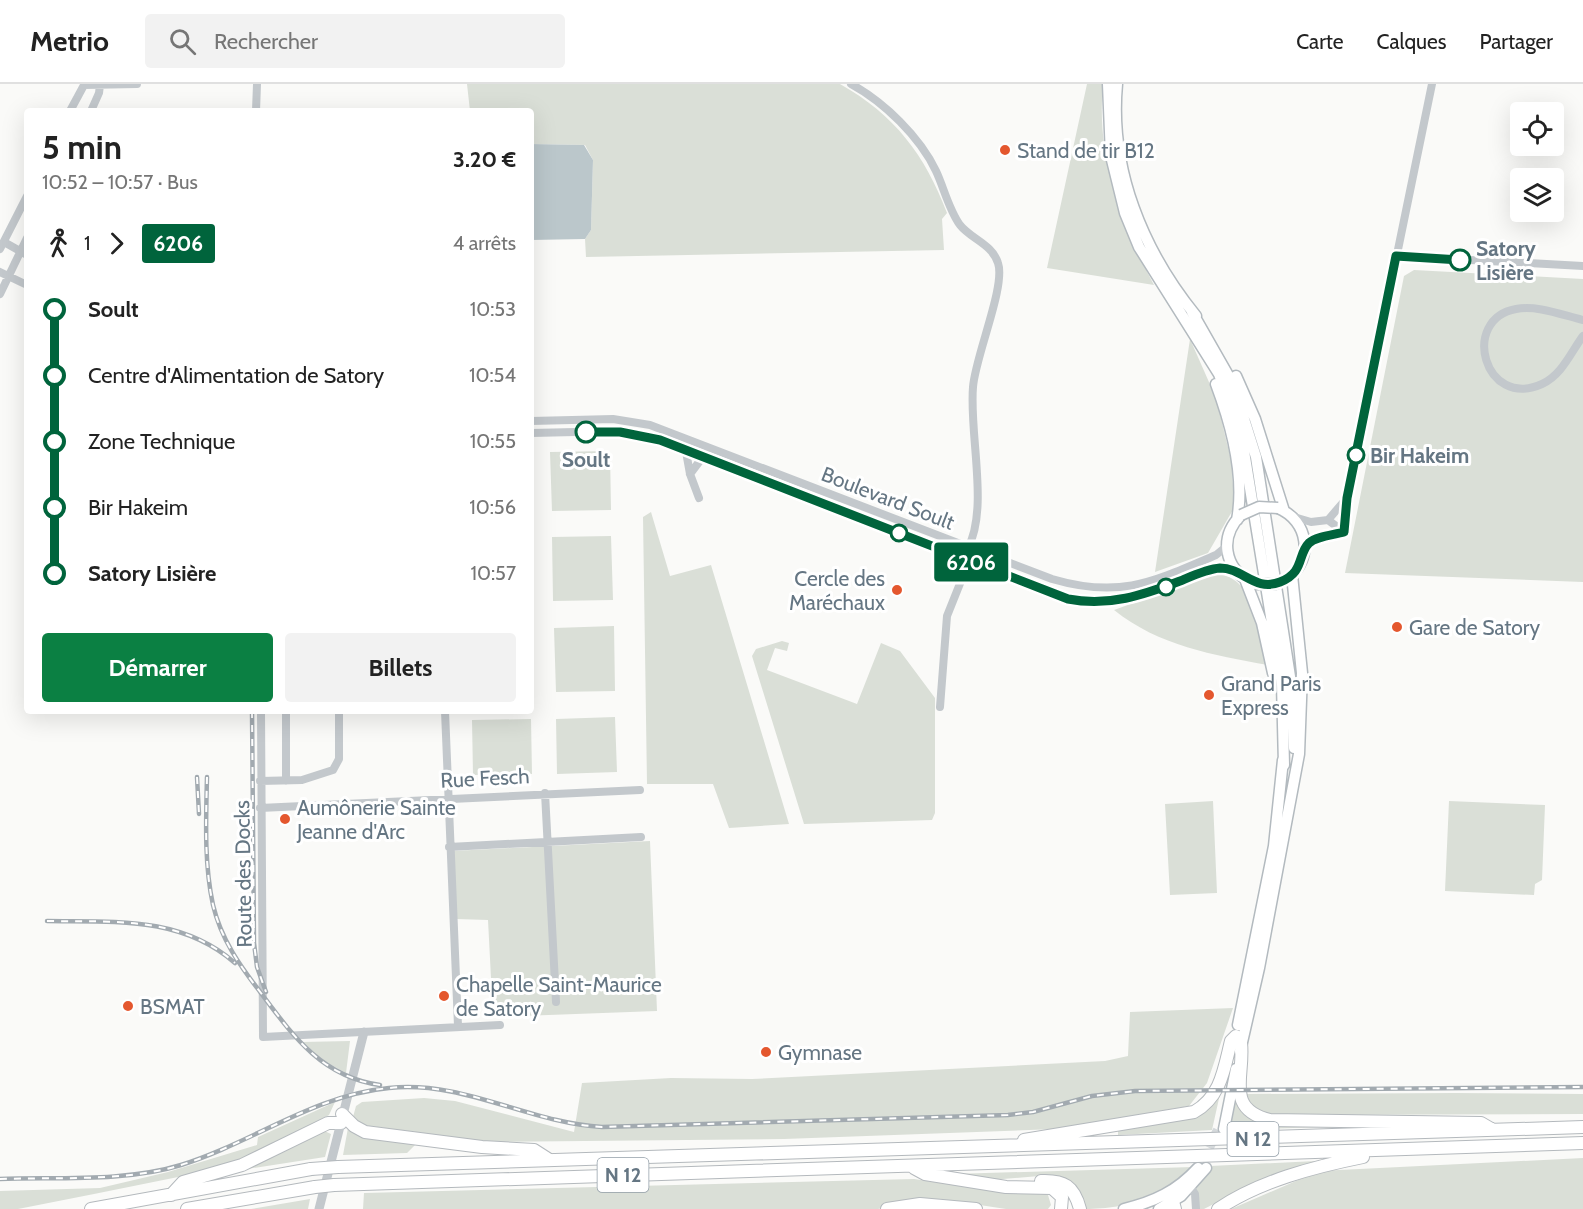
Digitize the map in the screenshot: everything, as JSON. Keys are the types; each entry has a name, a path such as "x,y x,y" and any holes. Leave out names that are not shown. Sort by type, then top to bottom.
{"main road":[{"path":"1108,84 1111,156 1125,213 1139,247 1192,328 1224,386 1245,452 1282,684 1289,767"},
{"path":"1117,84 1119,155 1134,210 1165,274 1216,341 1244,391 1284,512 1302,531 1305,550 1301,564 1290,577 1269,585 1256,584 1241,576"},
{"path":"1192,312 1233,384 1246,419 1256,457 1291,683 1289,767 1283,846 1238,1039 1221,1129"},
{"path":"1192,328 1213,375 1228,424 1237,481 1239,518"},
{"path":"1284,512 1259,507 1239,518 1229,532 1227,546 1231,563 1241,576 1262,623 1272,662 1289,767"},
{"path":"1289,767 1302,723 1302,673 1290,577"},
{"path":"1238,1039 1241,1098 1250,1112 1259,1117 1270,1120 1481,1123 1495,1131"},
{"path":"1011,1146 1027,1138 1091,1131 1194,1112 1207,1104 1216,1092 1231,1041 1238,1039"},
{"path":"170,1195 183,1182 242,1165 327,1122 341,1119 365,1132 416,1140 534,1150 548,1159"},
{"name":"N 12","path":"91,1209 311,1169 338,1167 1583,1127"},
{"name":"N 12","path":"187,1209 334,1185 1583,1143"},
{"path":"1218,1208 1278,1180 1338,1161 1362,1157 1376,1150"},
{"path":"912,1167 924,1174 1006,1187 1052,1188 1062,1197 1061,1209"},
{"path":"1124,1209 1143,1204 1176,1189 1202,1168 1191,1188 1174,1206 1159,1209"},
{"path":"992,1184 1056,1180 1072,1189 1080,1209"},
{"path":"1174,1206 1176,1189"},
{"path":"887,1209 920,1204 976,1209"}],"street":[{"path":"72,108 84,84 137,84"},
{"path":"256,108 257,84"},
{"path":"851,84 878,103 926,153 935,168 958,222 988,247 998,262 999,281 973,384 972,412 978,521 968,548"},
{"path":"1344,532 1347,498 1432,84"},
{"path":"92,108 100,85"},
{"path":"0,294 24,253 2,246 24,202"},
{"path":"1396,256 1583,266"},
{"path":"0,272 24,284"},
{"path":"1583,320 1531,309 1508,311 1490,326 1484,345 1484,357 1490,372 1503,384 1522,388 1532,387 1542,384 1557,373 1583,336"},
{"name":"Boulevard Soult","path":"534,421 631,421 688,439 1052,579 1089,589 1113,590 1135,586 1216,555 1227,546"},
{"name":"Boulevard Soult","path":"534,434 620,432 642,434 1056,595 1084,602 1123,600 1142,596 1221,568 1241,576"},
{"path":"688,439 684,449 699,498"},
{"path":"690,474 704,457 706,446"},
{"path":"1284,512 1311,522 1328,520 1347,498"},
{"path":"1328,520 1344,532"},
{"path":"1305,550 1314,540 1344,532"},
{"path":"939,707 947,616 969,561"},
{"name":"Route des Docks","path":"261,714 263,1036 364,1032"},
{"path":"286,714 286,781"},
{"path":"260,781 302,780 328,772 339,759 339,714"},
{"path":"445,714 446,798 458,1026"},
{"name":"Rue Fesch","path":"260,808 640,790"},
{"path":"545,793 556,1002"},
{"path":"449,847 641,837"},
{"path":"319,1209 364,1032 500,1025"},
{"path":"1191,1188 1195,1194 1196,1209"}],"shaded area":[{"path":"467,84 840,84 877,109 906,138 918,155 947,213 942,219 944,250 586,257 585,239 591,230 593,160 585,145 534,144 534,108 470,108"},
{"path":"1087,84 1103,84 1103,137 1113,188 1131,237 1154,285 1047,268"},
{"path":"534,144 584,145 593,160 591,230 585,239 534,240"},
{"path":"1414,270 1583,279 1583,582 1345,573 1404,276"},
{"path":"1190,339 1216,398 1232,464 1234,508 1208,553 1155,572"},
{"path":"610,451 611,510 552,511 550,452"},
{"path":"651,512 670,576 711,565 789,824 729,828 713,784 647,784 643,517"},
{"path":"611,536 613,600 553,601 552,537"},
{"path":"1216,573 1230,577 1248,596 1259,623 1268,665 1207,653 1168,641 1131,622 1114,610"},
{"path":"614,626 615,691 556,692 554,628"},
{"path":"782,641 789,643 787,651 775,648 767,670 857,704 881,643 900,651 935,698 935,813 932,820 804,824 752,656 756,649"},
{"path":"615,717 617,772 557,774 556,719"},
{"path":"531,719 532,774 473,775 472,720"},
{"path":"1213,801 1217,893 1170,895 1165,804"},
{"path":"1449,801 1545,805 1542,880 1535,884 1534,895 1445,891"},
{"path":"650,841 657,1011 493,1017 488,920 456,919 453,851"},
{"path":"1233,1008 1207,1083 1189,1106 1056,1129 784,1139 492,1142 362,1125 353,1117 356,1106 362,1102 424,1098 455,1101 574,1132 582,1083 671,1078 752,1079 1105,1061 1128,1056 1130,1012"},
{"path":"350,1041 346,1073 324,1061 302,1042"},
{"path":"1220,1094 1212,1130 1118,1135 1118,1129 1186,1117"},
{"path":"1236,1094 1242,1112 1255,1120 1323,1125 1324,1127 1225,1130"},
{"path":"1244,1094 1583,1094 1583,1114 1268,1115 1252,1108"},
{"path":"335,1102 329,1115 271,1146 228,1164 188,1175 18,1209 0,1209 0,1191 100,1188 168,1172 257,1145 258,1137"},
{"path":"348,1128 416,1144 407,1153 343,1155"},
{"path":"320,1129 331,1134 325,1157 247,1169"},
{"path":"1583,1158 1583,1209 1231,1209 1319,1171"},
{"path":"1316,1161 1231,1195 1204,1209 1197,1209 1195,1189 1210,1166"},
{"path":"1193,1167 1155,1195 1128,1204 1098,1209 1081,1209 1051,1175 991,1180 952,1174"},
{"path":"914,1179 993,1191 1043,1192 1048,1195 1051,1205 1048,1209 1006,1209 973,1204 915,1202 878,1209 363,1209 364,1193"},
{"path":"310,1199 308,1209 251,1209"}],"tunnel":[{"path":"1202,1161 1218,1130"}],"railway":[{"path":"252,714 254,943 257,967 266,992"},
{"path":"197,777 199,814"},
{"path":"207,777 206,841 210,889 216,917 232,952 285,1024 311,1052 325,1064 341,1073 360,1081 380,1085"},
{"path":"47,921 122,922 170,929 214,948 235,963"},
{"path":"0,1179 115,1176 160,1170 207,1156 335,1100 361,1092 389,1088 417,1087 444,1090 548,1118 602,1127 1008,1115 1033,1112 1092,1096 1135,1091 1583,1087"}],"bus line":[{"name":"6206","path":"586,432 642,434 660,440 1068,599 1084,602 1123,600 1142,596 1221,568 1237,572 1256,584 1275,584 1287,579 1297,570 1308,544 1314,540 1344,532 1347,498 1396,256 1460,260"}],"place":[{"name":"Stand de tir B12","path":"1005,150"},
{"name":"Satory Lisière","path":"1460,260"},
{"name":"Soult","path":"586,432"},
{"name":"Bir Hakeim","path":"1356,455"},
{"name":"Cercle des Maréchaux","path":"897,590"},
{"name":"Gare de Satory","path":"1397,627"},
{"name":"Grand Paris Express","path":"1209,695"},
{"name":"Aumônerie Sainte Jeanne d'Arc","path":"285,819"},
{"name":"Chapelle Saint-Maurice de Satory","path":"444,996"},
{"name":"BSMAT","path":"128,1006"},
{"name":"Gymnase","path":"766,1052"}]}
